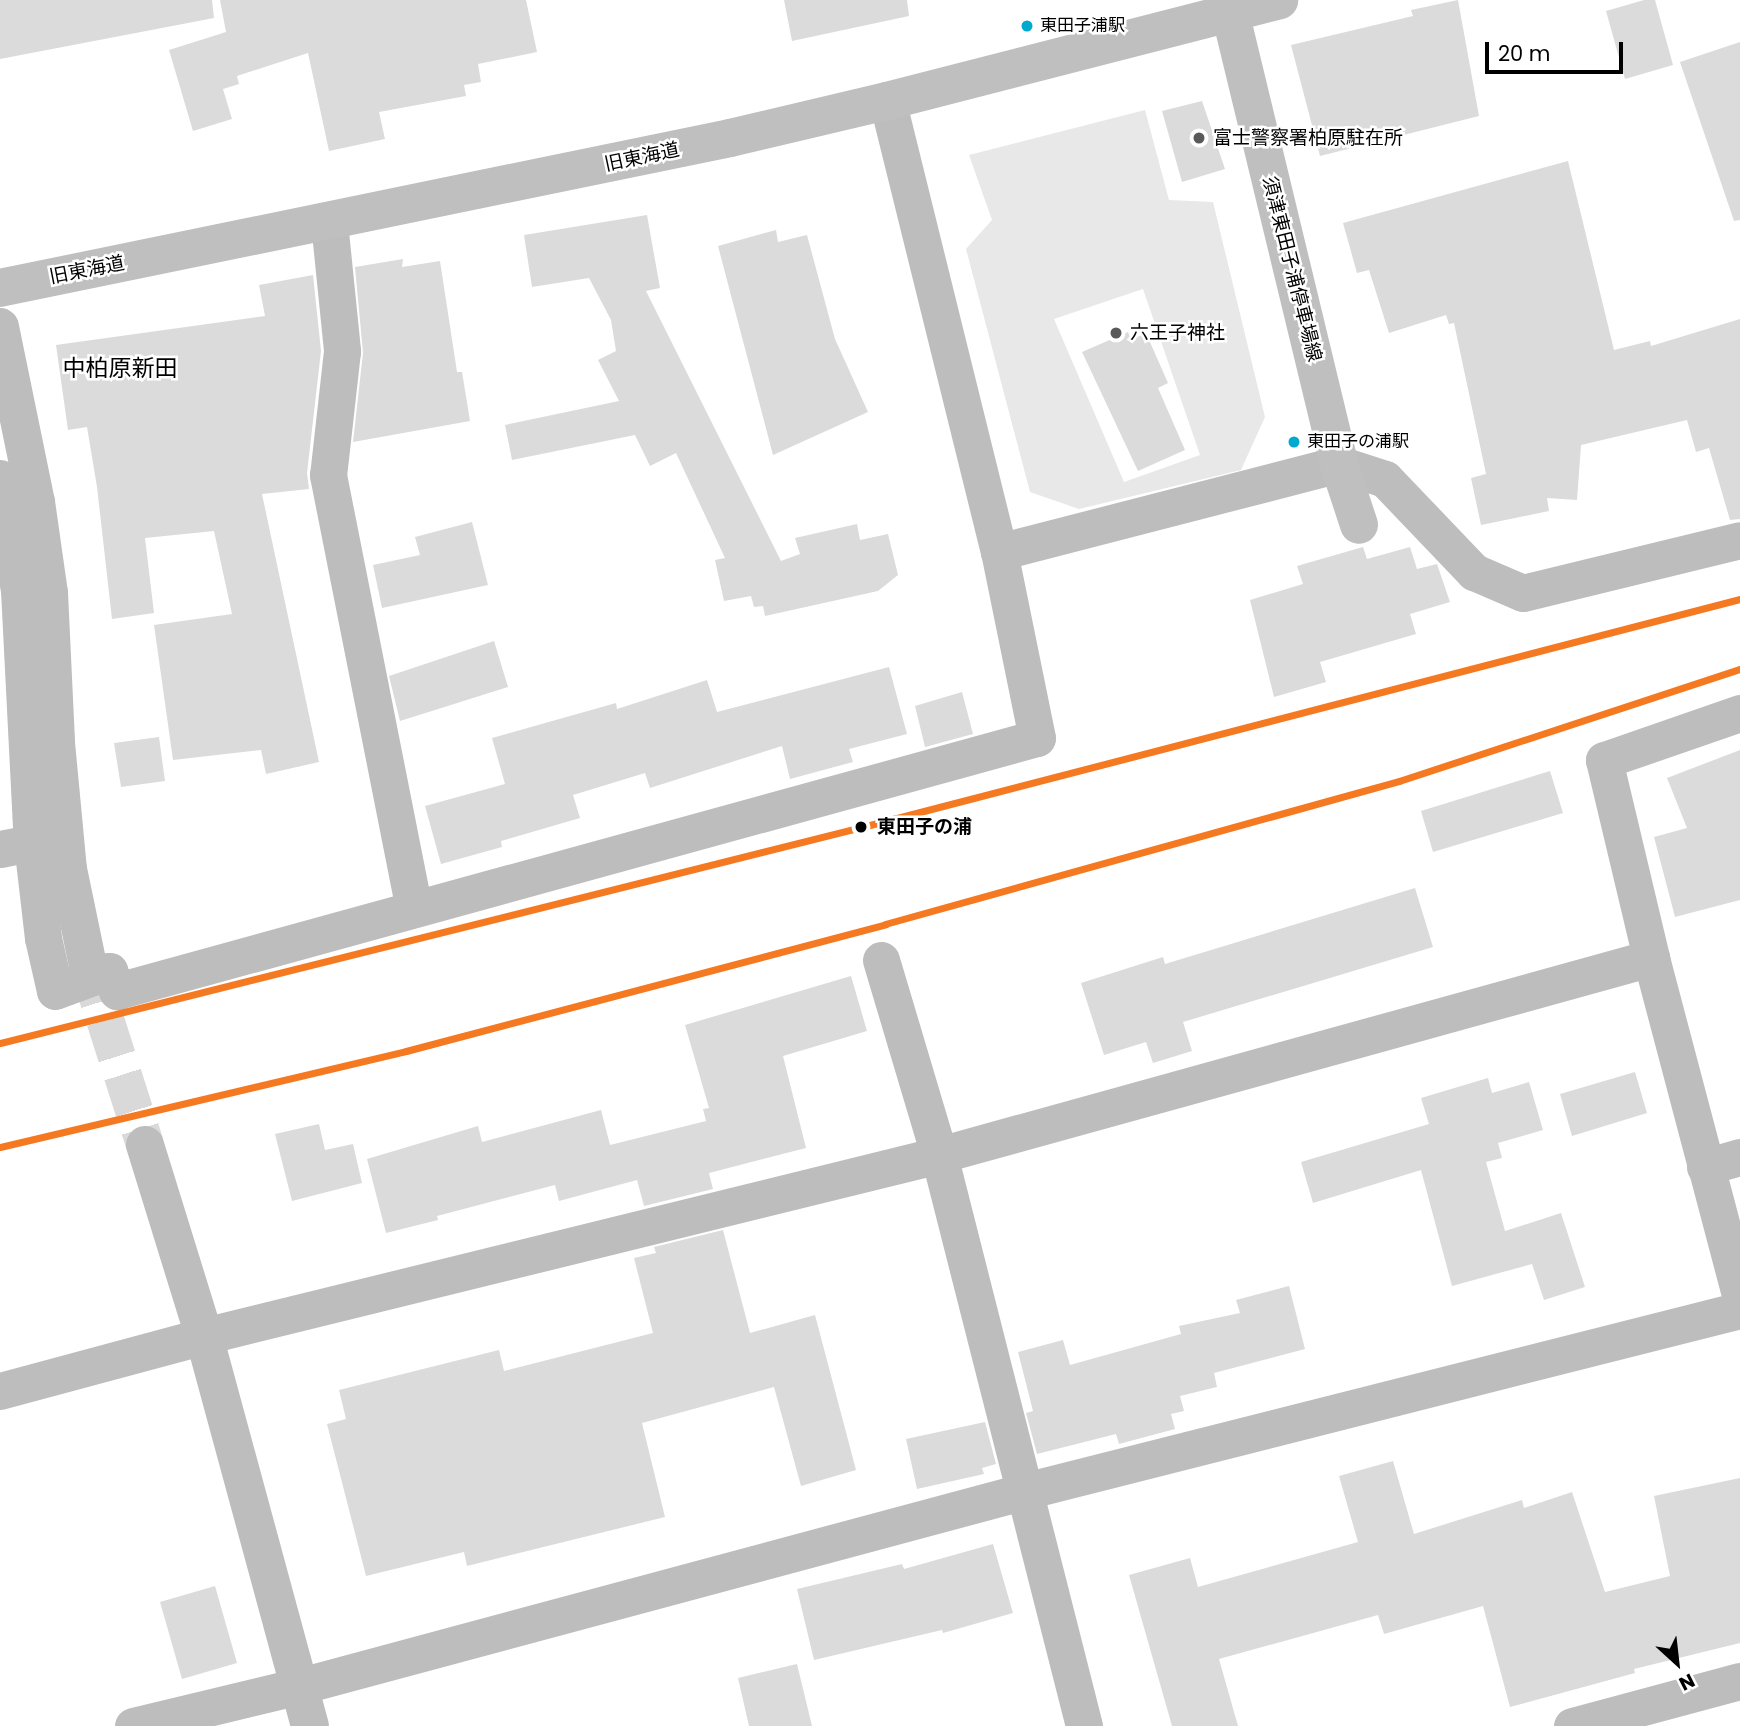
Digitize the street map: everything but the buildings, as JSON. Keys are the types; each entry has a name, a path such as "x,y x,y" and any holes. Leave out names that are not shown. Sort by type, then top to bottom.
{"main road":[{"name":"旧東海道","path":"0,288 704,144 887,101 1279,0"},
{"name":"須津東田子浦停車場線","path":"1230,12 1339,464 1359,524"}],"street":[{"path":"0,478 19,590 21,683 16,846 43,938 55,991 109,971 117,991 1037,738 999,552 887,101"},
{"path":"328,222 342,351 328,475 414,908"},
{"path":"1,340 36,502 47,580 56,743 68,869 88,966"},
{"path":"999,552 1339,464 1385,479 1474,572 1523,593 1740,540"},
{"path":"1740,712 1604,760 1651,958 1740,1296"},
{"path":"0,1391 204,1336 939,1155 1651,958"},
{"path":"881,960 939,1155 1084,1726"},
{"path":"145,1145 204,1336 310,1726"},
{"path":"1705,1167 1740,1157"},
{"path":"134,1726 300,1686 1024,1492 1740,1310"},
{"path":"1572,1726 1740,1681"}],"shaded area":[{"name":"六王子神社","path":"1145,110 1169,200 1213,202 1265,417 1241,470 1079,509 1030,492 966,249 992,220 969,155","holes":["1143,289 1200,455 1124,482 1054,319"]}],"tunnel":[{"path":"88,966 145,1145"}],"transit line":[{"path":"0,1043 866,826 1740,599"},
{"path":"0,1147 406,1051 885,924 1399,781 1740,669"}],"place":[{"name":"東田子浦駅","path":"1027,26"},
{"name":"富士警察署柏原駐在所","path":"1199,138"},
{"name":"六王子神社","path":"1116,333"},
{"name":"東田子の浦駅","path":"1294,442"},
{"name":"東田子の浦","path":"861,827"}],"district":[{"name":"中柏原新田","path":"120,368"}]}
